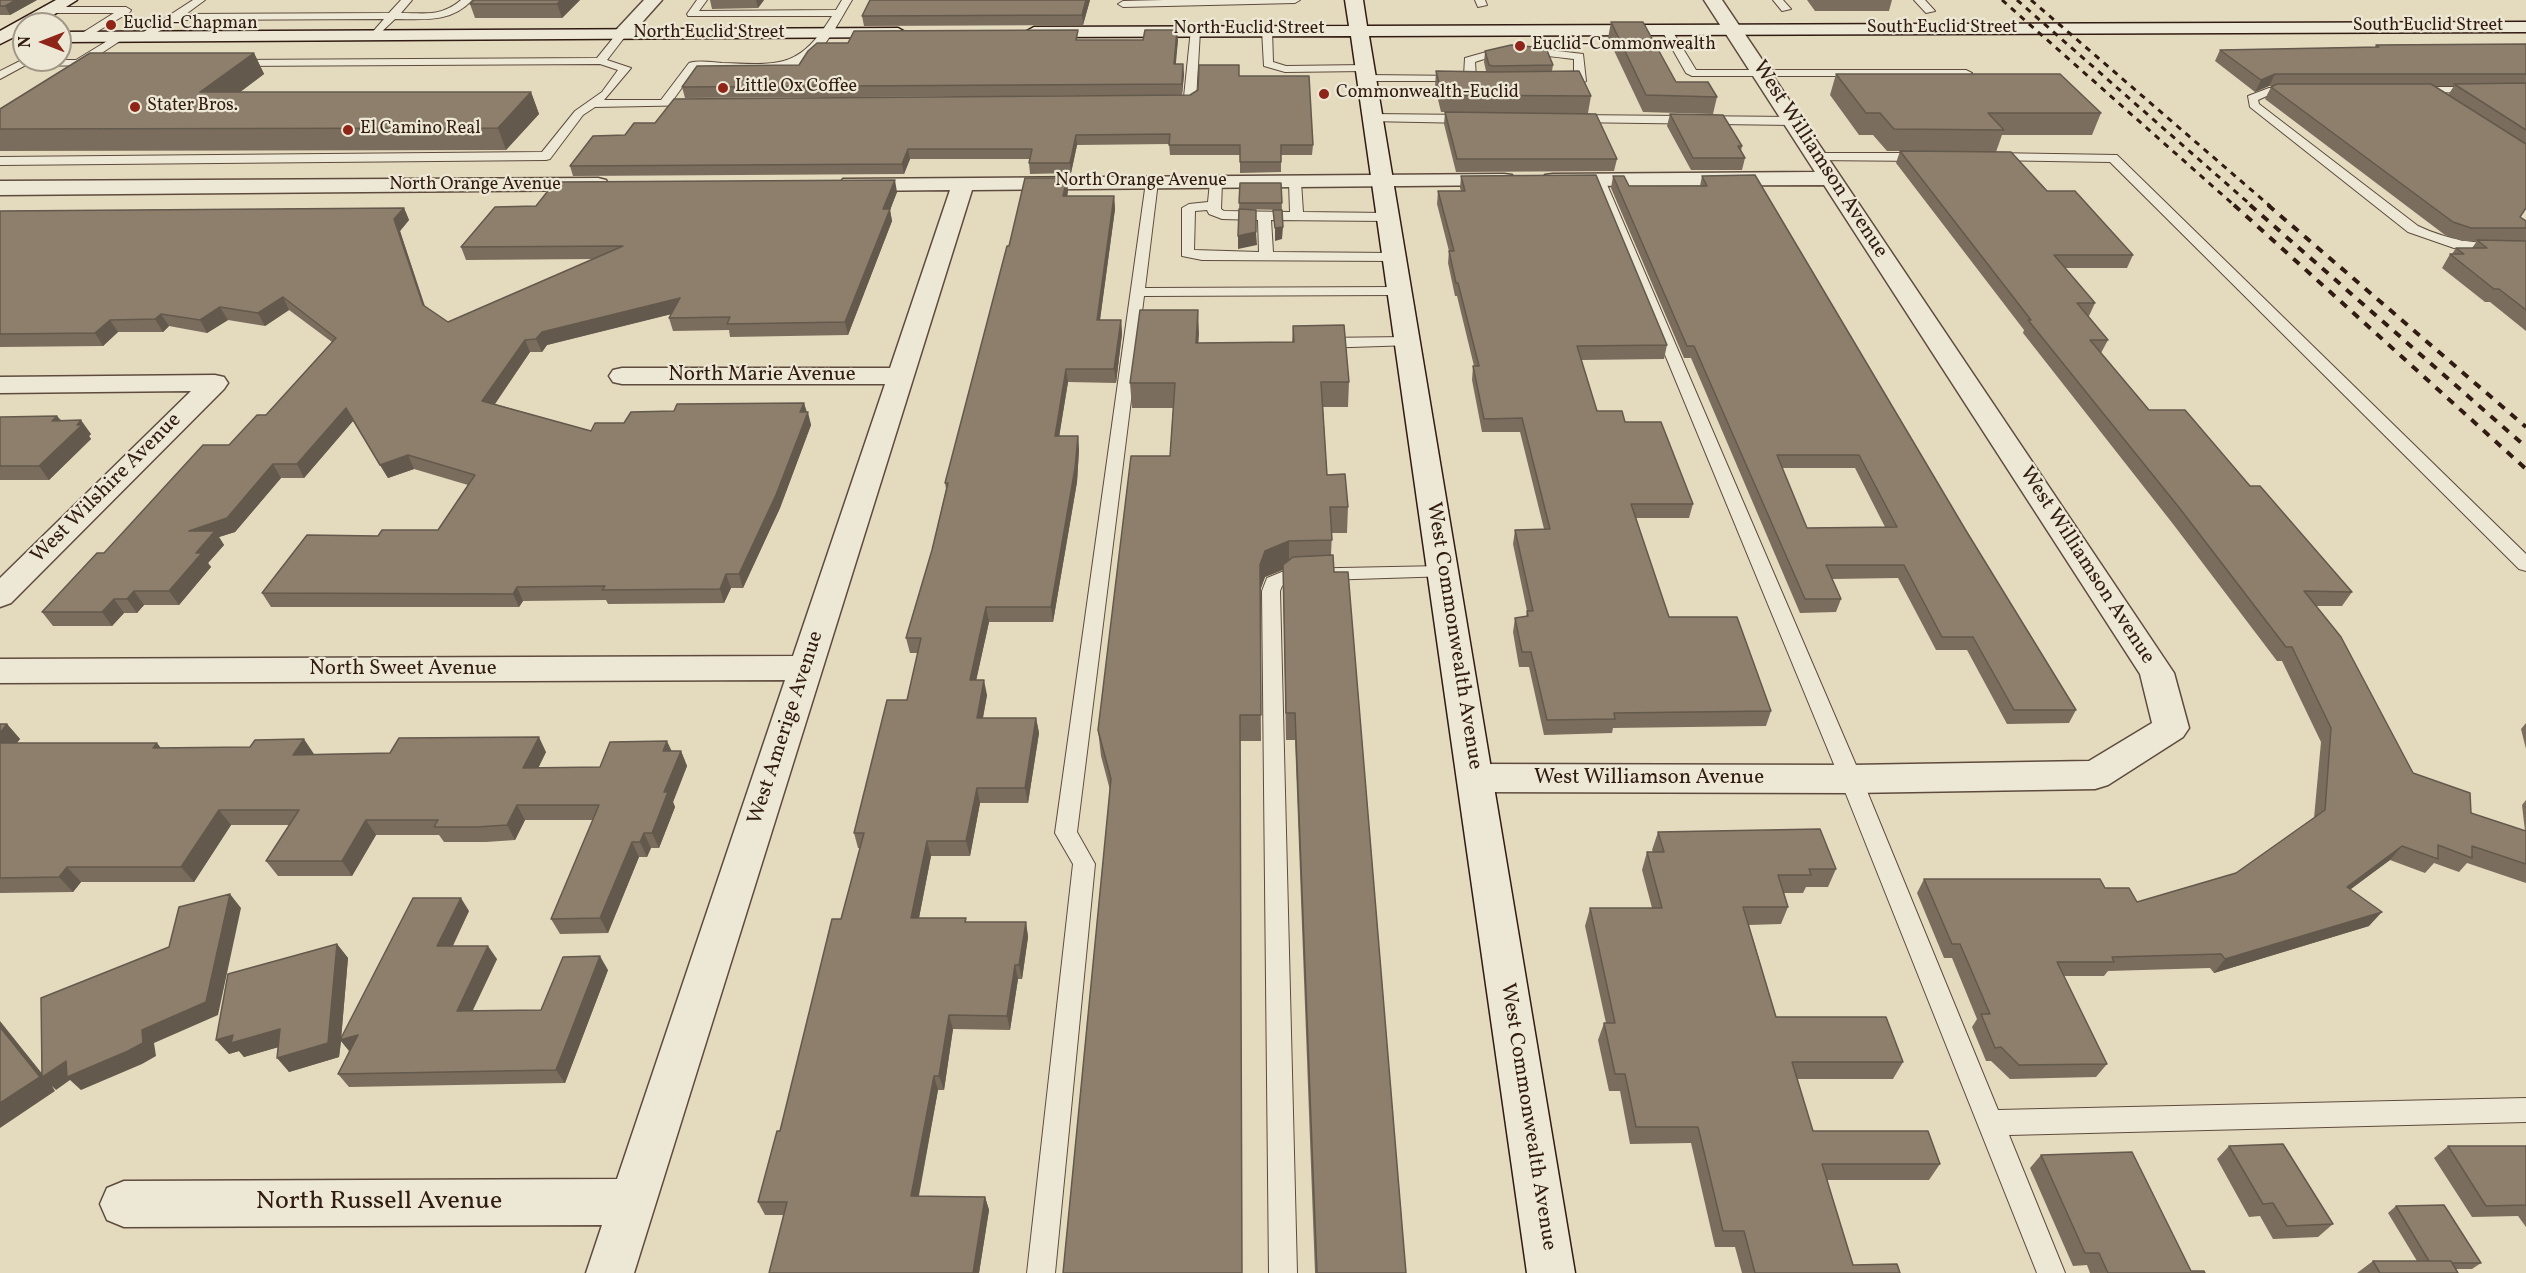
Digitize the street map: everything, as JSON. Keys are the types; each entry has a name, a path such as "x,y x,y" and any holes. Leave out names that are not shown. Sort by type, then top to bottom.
{"street":[{"path":"48,12 68,0"},
{"path":"622,34 653,0"},
{"name":"West Commonwealth Avenue","path":"1354,0 1551,1273"},
{"name":"West Williamson Avenue","path":"1474,778 1851,779 2096,775 2170,728 2157,673 1713,0"},
{"name":"South Euclid Street","path":"1359,30 1573,43 1666,29 2526,27"},
{"name":"North Euclid Street","path":"1022,32 1359,30"},
{"name":"North Euclid Street","path":"72,37 919,32"},
{"name":"North Orange Avenue","path":"832,184 1599,180 1823,167"},
{"name":"West Amerige Avenue","path":"610,1273 963,183"},
{"name":"North Orange Avenue","path":"0,188 619,185"},
{"name":"North Marie Avenue","path":"622,376 901,376"},
{"name":"West Wilshire Avenue","path":"0,385 215,383 0,596"},
{"name":"North Sweet Avenue","path":"0,671 806,668"},
{"name":"North Russell Avenue","path":"124,1204 633,1202"}],"lane":[{"path":"143,37 200,0"},
{"path":"375,35 407,0"},
{"path":"173,17 437,16 452,13 467,0"},
{"path":"702,0 692,14 839,13"},
{"path":"665,103 693,65 773,66 798,62 827,33 847,0"},
{"path":"1123,4 1295,0"},
{"path":"1778,0 1786,9"},
{"path":"1919,0 1930,11"},
{"path":"51,10 126,10 83,37"},
{"path":"1666,29 1692,73 1966,73"},
{"path":"1266,30 1268,64 1285,69 1475,79 1468,60 1492,51 1528,50 1573,43 1580,81 1547,82"},
{"path":"1154,100 1190,100 1195,31"},
{"path":"600,61 622,34"},
{"path":"59,75 121,37"},
{"path":"0,161 546,156 579,113 596,104 625,68 600,61 220,63"},
{"path":"0,76 22,63 114,63"},
{"path":"2404,90 2526,90"},
{"path":"2427,90 2447,104"},
{"path":"2303,91 2269,91 2252,98 2254,105 2426,236 2461,247 2526,248"},
{"path":"596,104 709,103"},
{"path":"1372,118 1480,119"},
{"path":"1563,119 1793,121"},
{"path":"1823,167 1935,157"},
{"path":"1971,157 2114,158 2526,565"},
{"path":"1599,180 1851,779 2051,1273"},
{"path":"1041,1273 1084,864 1066,833 1152,182"},
{"path":"1216,182 1214,211 1222,215 1388,217"},
{"path":"1295,182 1297,216"},
{"path":"1215,205 1189,208 1187,253 1202,256 1394,257"},
{"path":"1264,216 1266,256"},
{"path":"1138,292 1399,291"},
{"path":"1300,343 1407,342"},
{"path":"1283,1273 1271,591 1274,582 1289,574 1443,572"},
{"path":"1991,1123 2526,1110"}],"building":[{"path":"0,0 16,0 0,6"},
{"path":"474,0 561,0 557,4 470,4"},
{"path":"870,0 1086,0 1082,15 862,16"},
{"path":"1611,22 1643,22 1676,82 1708,82 1717,97 1646,95"},
{"path":"1078,30 1076,40 1143,40 1145,30 1177,30 1174,64 1183,64 1182,84 682,87 697,66 799,65 808,51 817,43 848,43 854,31"},
{"path":"2526,44 2526,74 2275,74 2261,80 2220,50 2379,47 2376,45"},
{"path":"1511,45 1546,48 1553,65 1489,65 1485,51"},
{"path":"90,53 254,53 200,92 531,92 498,128 0,129 0,109 59,72 72,72 72,64"},
{"path":"1199,65 1239,65 1239,76 1309,76 1313,145 1281,145 1281,162 1240,162 1240,145 1169,145 1170,134 1076,135 1070,163 1029,163 1032,149 908,149 902,164 570,166 593,136 625,135 634,123 655,123 674,99 1190,95 1198,90"},
{"path":"1436,71 1579,71 1591,96 1442,95"},
{"path":"1836,74 2060,74 2101,113 1988,113 2004,130 1894,129 1880,113 1866,113"},
{"path":"2526,83 2526,130 2454,84"},
{"path":"2277,84 2431,84 2526,144 2526,208 2520,217 2526,221 2526,228 2471,228 2453,222 2271,87"},
{"path":"1445,112 1596,114 1617,159 1457,159"},
{"path":"1670,114 1723,115 1742,146 1738,146 1745,158 1693,158"},
{"path":"1900,151 2011,152 2047,191 2075,191 2133,255 2054,255 2095,303 2077,303 2108,340 2090,340 2149,410 2185,410 2250,486 2260,486 2352,592 2304,591 2341,637 2413,773 2470,793 2471,813 2526,831 2526,864 2472,846 2472,858 2438,845 2438,859 2402,846 2347,887 2382,912 2225,959 2221,954 2112,957 2114,962 2057,962 2107,1064 2019,1065 2001,1047 1995,1048 1981,1014 1990,1014 1960,944 1952,944 1924,879 2100,879 2105,888 2129,888 2137,902 2236,873 2325,810 2331,728 2292,647 2286,647 2181,510 2028,320 2031,320"},
{"path":"1596,175 1667,345 1577,346 1597,411 1622,411 1625,422 1661,422 1693,504 1631,504 1669,617 1737,617 1771,711 1614,713 1615,719 1547,720 1531,652 1522,652 1515,618 1528,616 1527,611 1533,611 1515,530 1550,529 1522,418 1484,419 1473,366 1479,366 1458,283 1456,283 1449,251 1454,251 1438,191 1465,191 1461,176"},
{"path":"1755,175 1965,529 2076,710 2014,710 1973,637 1942,637 1904,565 1826,565 1841,599 1805,599 1694,346 1687,346 1613,176 1624,176 1629,186 1707,186 1702,176","holes":["1777,455 1859,455 1897,527 1807,528"]},
{"path":"1025,178 1067,178 1063,196 1114,196 1097,320 1121,320 1114,369 1066,369 1055,436 1078,436 1075,468 1051,607 986,607 970,680 984,680 977,718 1036,718 1025,788 977,788 966,841 927,841 911,918 966,918 965,922 1026,922 1019,965 1015,965 1007,1016 949,1015 939,1076 934,1076 911,1196 985,1197 973,1273 769,1273 787,1202 758,1202 777,1131 780,1131 832,919 841,919 864,833 854,833 887,700 907,700 921,638 906,638 932,550 948,483 945,483"},
{"path":"895,180 883,209 890,209 845,322 727,324 730,317 669,318 680,298 542,332 536,339 525,340 482,401 591,431 595,423 624,423 631,412 674,411 677,404 804,403 800,412 808,412 776,495 739,574 726,574 720,589 602,590 605,586 517,587 513,594 262,593 307,535 378,536 382,530 438,530 475,475 408,455 380,465 346,408 297,464 273,464 227,518 189,531 215,531 196,553 202,553 169,591 134,591 127,599 114,599 102,612 42,612 97,553 104,553 203,445 229,445 257,415 266,415 336,338 283,297 258,313 220,307 200,320 161,314 155,319 110,320 95,333 0,334 0,211 404,208 394,219 423,305 448,322 623,246 461,247 495,207 536,206 555,182"},
{"path":"1240,183 1281,183 1282,203 1239,203"},
{"path":"1239,209 1256,210 1256,232 1238,236"},
{"path":"1273,210 1282,210 1283,227 1275,228"},
{"path":"2477,240 2526,241 2526,310 2499,289 2494,289 2450,254 2464,254 2456,248 2487,248"},
{"path":"1140,310 1198,310 1196,343 1294,342 1293,326 1344,325 1349,382 1321,382 1327,475 1345,474 1348,507 1330,507 1332,540 1289,541 1265,551 1260,565 1261,715 1240,715 1242,1273 1063,1273 1111,779 1098,730 1131,456 1170,456 1175,383 1130,383"},
{"path":"57,416 52,421 81,420 77,425 82,425 39,466 0,466 0,417"},
{"path":"1333,555 1334,572 1348,572 1406,1273 1317,1273 1295,713 1286,713 1283,565 1293,557"},
{"path":"0,724 7,724 0,733"},
{"path":"539,737 523,768 600,767 610,742 667,741 663,751 681,751 664,792 668,792 652,833 644,833 640,842 632,842 600,918 551,919 599,805 517,805 507,825 477,827 434,827 438,820 366,820 342,861 266,861 299,810 219,810 181,867 67,867 59,877 0,878 0,743 157,743 153,748 250,747 255,740 304,739 293,755 390,753 399,738"},
{"path":"1820,829 1836,869 1809,869 1811,875 1778,875 1788,907 1743,907 1776,1017 1886,1017 1903,1062 1792,1062 1813,1131 1928,1131 1940,1164 1822,1164 1853,1265 1897,1264 1900,1273 1755,1273 1744,1231 1723,1231 1698,1127 1636,1127 1625,1074 1615,1074 1604,1023 1615,1023 1590,908 1662,908 1647,852 1664,852 1658,832"},
{"path":"230,894 206,1002 142,1030 143,1043 128,1051 67,1077 66,1061 42,1077 41,998 169,947 179,907"},
{"path":"413,898 461,898 437,946 488,946 457,1011 541,1010 563,957 600,956 556,1070 338,1074 358,1035 340,1040"},
{"path":"337,944 328,1043 277,1058 280,1029 231,1043 233,1035 216,1040 228,974"},
{"path":"0,1027 40,1077 0,1103"},
{"path":"2283,1144 2333,1224 2287,1226 2273,1203 2263,1204 2229,1146"},
{"path":"2448,1146 2526,1146 2526,1205 2486,1206"},
{"path":"2132,1152 2191,1271 2204,1271 2205,1273 2108,1273 2099,1253 2085,1253 2041,1155"},
{"path":"2444,1205 2481,1263 2429,1261 2396,1206"},
{"path":"2373,1261 2451,1261 2458,1273 2380,1273"}],"railway":[{"path":"2002,0 2235,206"},
{"path":"2017,0 2252,206"},
{"path":"2031,0 2270,206"},
{"path":"2234,205 2526,469"},
{"path":"2250,205 2526,447"},
{"path":"2268,205 2526,427"}],"place":[{"name":"Euclid-Chapman","path":"111,25"},
{"name":"Euclid-Commonwealth","path":"1520,46"},
{"name":"Little Ox Coffee","path":"723,88"},
{"name":"Commonwealth-Euclid","path":"1324,94"},
{"name":"Stater Bros.","path":"135,107"},
{"name":"El Camino Real","path":"348,130"}]}
